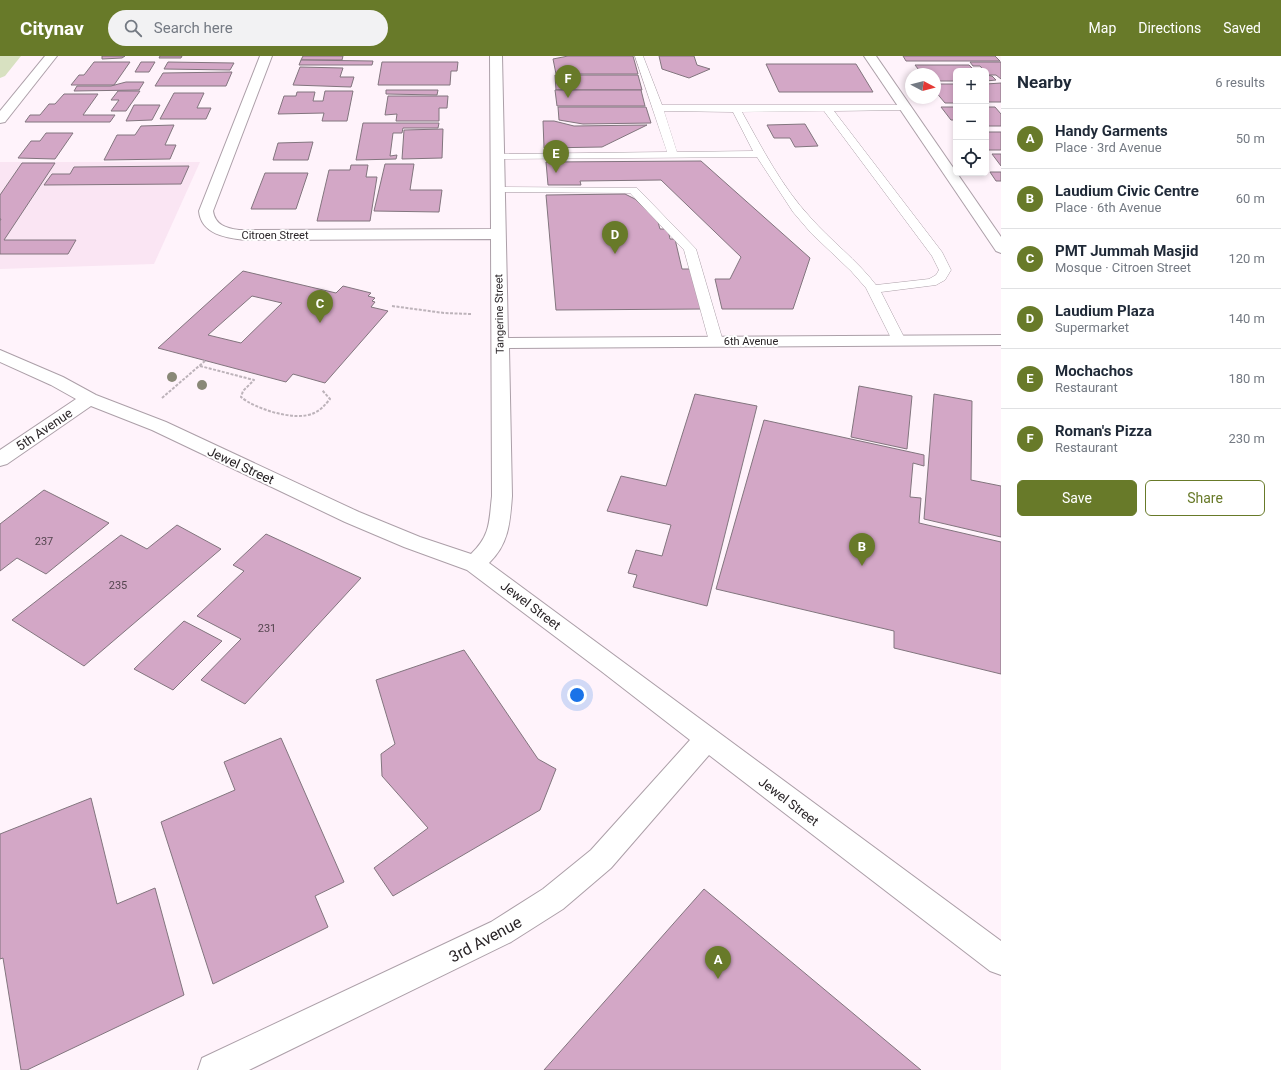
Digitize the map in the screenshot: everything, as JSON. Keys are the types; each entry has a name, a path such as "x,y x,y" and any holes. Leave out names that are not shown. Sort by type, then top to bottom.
{"street":[{"path":"0,119 51,56"},
{"name":"Citroen Street","path":"266,56 206,211 206,216 211,225 228,233 245,236 498,234"},
{"name":"Tangerine Street","path":"475,564 491,547 500,524 502,496 496,56"},
{"path":"870,56 1001,248"},
{"path":"8,90 23,90"},
{"name":"6th Avenue","path":"500,343 1001,340"},
{"name":"Jewel Street","path":"0,355 57,381 89,399 159,426 352,517 412,542 475,564 610,664 707,739 1001,960"},
{"name":"5th Avenue","path":"0,459 89,399"},
{"name":"3rd Avenue","path":"214,1070 501,932 553,899 602,858 707,739"}],"lane":[{"path":"639,56 674,154"},
{"path":"658,108 736,109 906,107"},
{"path":"827,108 938,255 944,270 941,277 932,282 872,289"},
{"path":"736,109 759,154 798,211 872,289 889,318 899,341"},
{"path":"498,157 759,154"},
{"path":"498,190 633,190 690,248 716,341"}],"path":[{"path":"392,306 444,313 500,314"},
{"path":"161,399 206,360"},
{"path":"200,366 254,380 243,391 241,396 244,401 249,404 297,417 310,417 319,413 327,405 330,400 322,390"}],"shaded area":[{"path":"0,162 200,162 154,264 0,269"}],"green space":[{"path":"0,56 21,56 5,76 0,78"}],"building":[{"path":"102,56 125,56 122,58 102,59"},
{"path":"160,56 182,56 181,58 159,58"},
{"path":"303,56 343,56 342,60 301,60"},
{"path":"568,56 633,56 638,74 556,74 553,59"},
{"path":"659,56 694,56 697,65 710,69 689,78 662,69"},
{"path":"903,56 995,56 1000,61 906,61"},
{"path":"301,60 373,61 372,65 299,65"},
{"path":"94,62 130,62 114,85 71,85 79,75 84,75"},
{"path":"141,62 155,62 149,72 135,72"},
{"path":"168,62 234,63 230,70 164,69"},
{"path":"382,62 458,62 457,71 451,71 450,85 378,85"},
{"path":"970,62 1001,62 1001,79 996,75 989,75 989,68 973,66"},
{"path":"766,64 856,64 873,92 779,92"},
{"path":"915,65 969,65 972,68 953,68 953,81 941,81 941,68 917,68"},
{"path":"300,67 343,68 340,77 354,77 351,87 293,85"},
{"path":"232,72 226,86 155,86 163,73"},
{"path":"555,75 638,75 642,90 556,90"},
{"path":"989,76 992,76 996,80 989,81"},
{"path":"126,82 144,82 139,90 74,91 77,86 111,86"},
{"path":"1001,83 1001,102 989,102 989,84"},
{"path":"941,84 953,84 953,103 945,103 941,98"},
{"path":"386,90 438,90 437,95 386,94"},
{"path":"555,90 641,90 645,106 557,106"},
{"path":"118,91 140,91 126,111 111,111 119,100 111,100"},
{"path":"325,91 353,91 347,121 322,121 324,113 278,114 284,96 296,96 297,92 315,92 313,101 323,101"},
{"path":"174,93 204,93 197,108 211,108 206,119 160,119"},
{"path":"64,94 98,94 83,115 115,115 110,122 25,122 30,115 40,115 49,104 55,104"},
{"path":"388,96 448,96 447,108 439,108 439,121 396,121 397,114 385,115"},
{"path":"134,105 160,105 152,120 126,121"},
{"path":"558,107 646,107 651,123 583,124 559,120"},
{"path":"941,107 953,107 953,120 951,120"},
{"path":"989,107 995,107 1001,114 1001,126 989,126"},
{"path":"543,121 554,121 574,126 647,125 602,147 544,148"},
{"path":"363,123 439,123 438,128 403,128 402,133 393,133 390,156 397,155 396,159 356,160"},
{"path":"805,124 818,146 795,147 790,138 774,138 767,125"},
{"path":"174,125 165,145 176,145 170,159 104,160 117,135 135,135 141,126"},
{"path":"443,129 442,158 402,159 404,130"},
{"path":"989,132 1001,132 1001,150 989,150"},
{"path":"46,133 73,133 55,159 18,158 31,141 40,141"},
{"path":"313,142 308,160 273,160 278,143"},
{"path":"992,154 1001,154 1001,166"},
{"path":"701,161 810,258 793,309 722,309 715,279 730,279 741,257 661,180 580,181 581,185 548,185 546,162"},
{"path":"22,163 55,163 4,240 76,240 68,254 0,254 0,195"},
{"path":"385,164 414,164 410,190 442,190 439,212 374,211"},
{"path":"351,165 368,165 366,177 377,177 370,221 317,221 329,170 350,170"},
{"path":"189,166 181,184 44,185 52,174 70,174 74,167"},
{"path":"990,172 1001,172 1001,181 996,181"},
{"path":"265,173 308,173 296,209 251,209"},
{"path":"625,194 635,199 658,222 660,229 668,229 670,239 675,239 682,269 692,269 703,309 556,310 546,195"},
{"path":"243,271 336,293 343,286 371,293 368,296 375,298 372,301 375,302 371,307 388,311 325,383 293,374 286,382 158,348","holes":["252,296 282,303 241,343 208,335"]},
{"path":"859,386 912,396 907,449 851,437"},
{"path":"695,394 757,406 707,606 633,587 637,575 628,573 636,550 662,556 671,525 607,511 621,476 666,486"},
{"path":"934,394 972,401 971,480 1001,486 1001,537 924,519"},
{"path":"764,420 924,455 924,466 913,463 910,497 921,498 919,523 1001,542 1001,674 894,648 894,631 716,589"},
{"path":"44,490 109,523 46,574 17,558 0,571 0,524"},
{"path":"177,525 221,549 84,666 12,620 121,535 147,549"},
{"path":"266,534 361,578 245,704 201,680 241,639 197,616 244,571 233,565"},
{"path":"184,621 222,641 173,690 134,669"},
{"path":"464,650 538,759 556,769 540,810 393,896 374,868 428,828 382,776 381,754 395,744 376,680"},
{"path":"281,738 344,882 315,896 328,927 213,984 161,822 235,790 224,762"},
{"path":"91,798 117,904 155,888 184,995 27,1070 21,1070 3,958 0,959 0,834"},
{"path":"704,889 921,1070 544,1070"}],"place":[{"name":"Roman's Pizza","path":"568,98"},
{"name":"Mochachos","path":"556,173"},
{"name":"Laudium Plaza","path":"615,254"},
{"name":"PMT Jummah Masjid","path":"320,323"},
{"name":"Laudium Civic Centre","path":"862,566"},
{"name":"Handy Garments","path":"718,979"}]}
